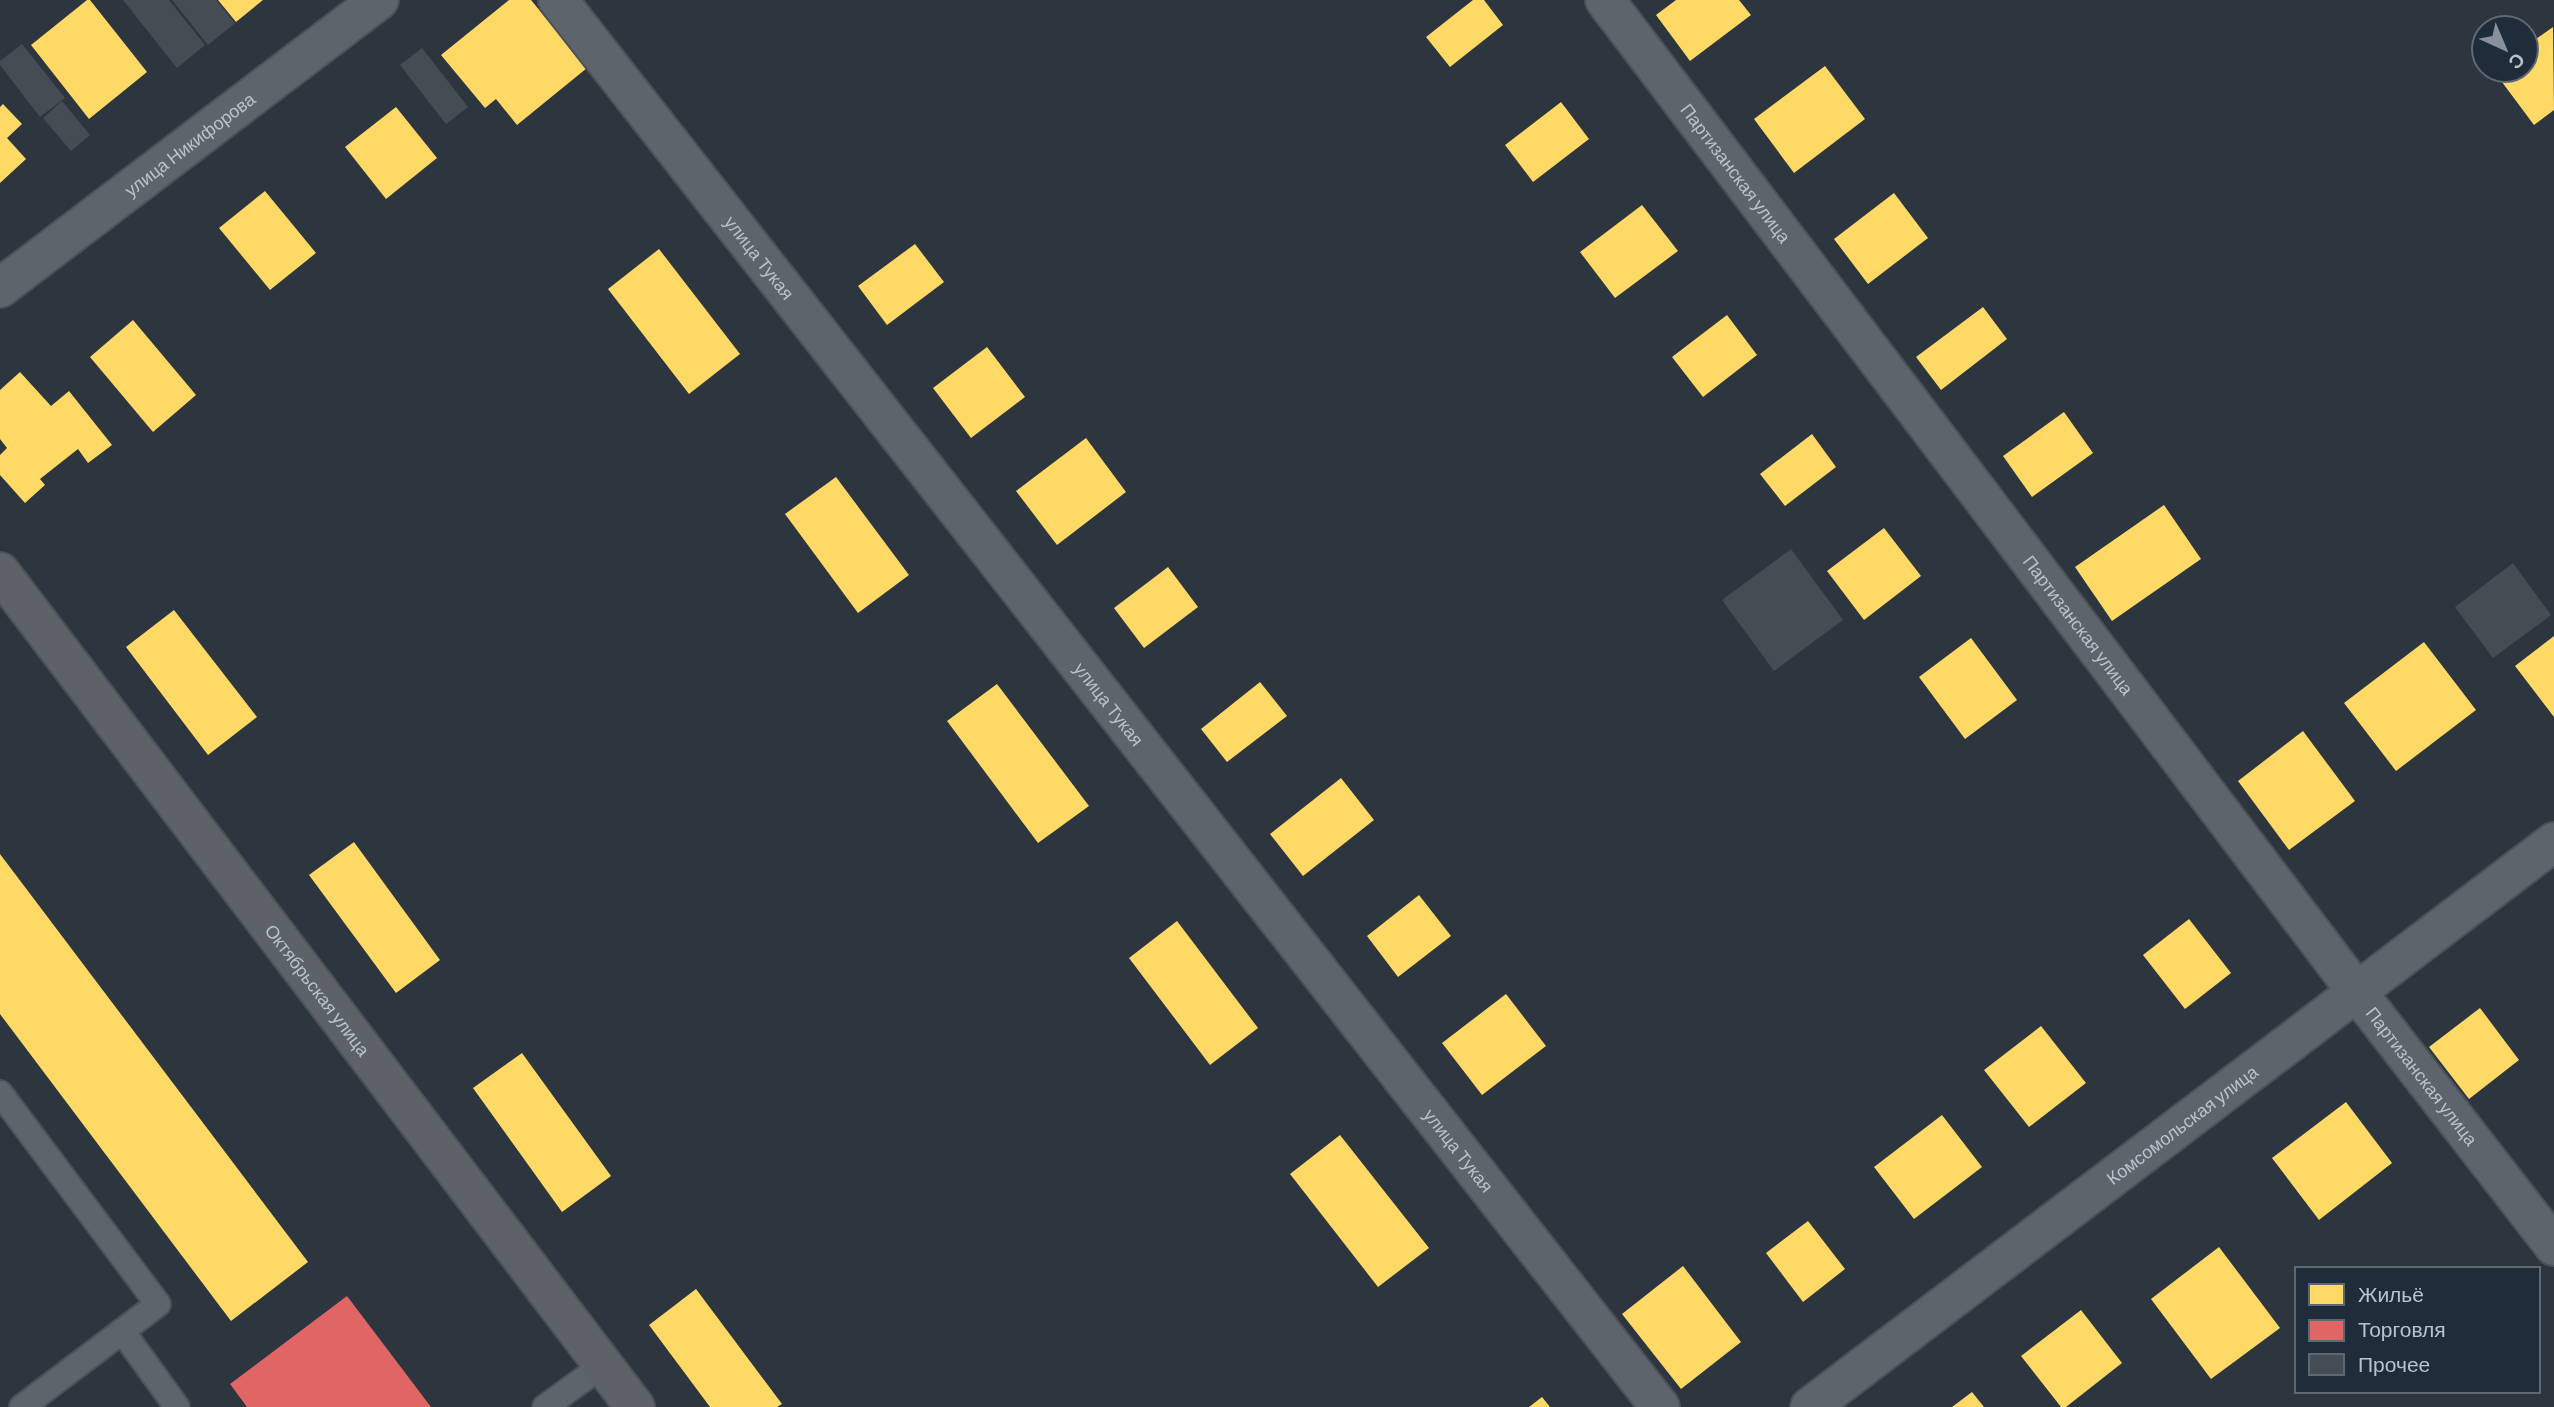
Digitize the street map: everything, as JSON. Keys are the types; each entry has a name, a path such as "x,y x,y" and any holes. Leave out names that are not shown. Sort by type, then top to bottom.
{"main road":[{"name":"Октябрьская улица","path":"0,572 635,1407"}],"street":[{"name":"улица Никифорова","path":"0,288 379,0"},
{"name":"улица Тукая","path":"558,0 1660,1407"},
{"name":"Партизанская улица","path":"1605,0 2357,992 2554,1246"},
{"name":"Комсомольская улица","path":"1810,1407 2554,842"}],"lane":[{"path":"0,1093 158,1304 22,1407"},
{"path":"122,1331 177,1407"},
{"path":"545,1407 603,1364"}],"building: Жильё":[{"path":"90,0 147,72 89,119 31,45"},
{"path":"218,0 263,0 236,22"},
{"path":"509,0 531,0 587,68 517,125 496,99 485,108 441,55"},
{"path":"1473,0 1484,0 1503,25 1450,67 1426,37"},
{"path":"1676,0 1739,0 1751,15 1690,61 1656,15"},
{"path":"2553,27 2554,110 2534,125 2503,84 2540,84 2540,36"},
{"path":"1825,66 1865,119 1794,173 1754,119"},
{"path":"1561,102 1589,139 1533,182 1505,145"},
{"path":"3,104 22,124 7,138 26,159 0,183 0,107"},
{"path":"396,107 437,158 386,199 345,147"},
{"path":"265,191 316,253 270,290 219,228"},
{"path":"1894,193 1928,238 1868,284 1834,239"},
{"path":"1642,205 1678,251 1615,298 1580,252"},
{"path":"915,244 944,282 887,325 858,286"},
{"path":"659,249 740,354 689,394 608,289"},
{"path":"1983,307 2007,339 1941,390 1916,357"},
{"path":"1727,315 1757,355 1703,397 1672,357"},
{"path":"133,320 196,395 153,432 90,357"},
{"path":"987,347 1025,397 971,438 933,388"},
{"path":"20,372 51,406 69,391 112,445 88,463 78,449 40,479 45,485 25,503 0,475 0,455 7,448 0,439 0,390"},
{"path":"2064,412 2093,453 2032,497 2003,456"},
{"path":"1812,434 1836,467 1785,506 1760,474"},
{"path":"1086,438 1126,492 1057,545 1016,491"},
{"path":"836,477 909,575 858,613 785,514"},
{"path":"2164,505 2201,559 2112,621 2075,567"},
{"path":"1884,528 1921,576 1864,620 1827,571"},
{"path":"1168,567 1198,607 1144,648 1114,608"},
{"path":"174,610 257,717 208,755 126,647"},
{"path":"2554,636 2554,717 2515,666"},
{"path":"1971,638 2017,700 1965,739 1919,677"},
{"path":"2424,642 2476,710 2396,771 2344,703"},
{"path":"1260,682 1287,716 1227,762 1201,729"},
{"path":"997,684 1089,806 1038,843 947,721"},
{"path":"2303,731 2355,801 2289,850 2238,781"},
{"path":"1341,778 1374,820 1303,876 1270,834"},
{"path":"354,842 440,960 396,993 309,875"},
{"path":"0,854 308,1262 231,1321 0,1014"},
{"path":"1419,895 1451,936 1398,977 1367,936"},
{"path":"2189,919 2231,973 2185,1009 2143,955"},
{"path":"1177,921 1258,1028 1210,1065 1129,958"},
{"path":"1506,994 1546,1046 1482,1095 1442,1043"},
{"path":"2480,1008 2519,1060 2469,1099 2429,1047"},
{"path":"2041,1026 2086,1083 2029,1127 1984,1070"},
{"path":"522,1053 611,1176 562,1212 473,1088"},
{"path":"2346,1102 2392,1163 2319,1220 2272,1158"},
{"path":"1942,1115 1982,1167 1914,1219 1874,1167"},
{"path":"1340,1135 1429,1248 1378,1287 1290,1174"},
{"path":"1808,1221 1845,1269 1803,1302 1766,1253"},
{"path":"2219,1247 2280,1328 2211,1379 2151,1299"},
{"path":"1683,1266 1741,1342 1681,1389 1622,1314"},
{"path":"696,1289 782,1404 777,1407 710,1407 649,1325"},
{"path":"2081,1310 2122,1363 2066,1407 2061,1407 2021,1356"},
{"path":"1972,1392 1984,1407 1952,1407"},
{"path":"1542,1397 1550,1407 1529,1407"}],"building: Торговля":[{"path":"347,1296 431,1407 247,1407 230,1384"}],"building: Прочее":[{"path":"123,0 169,0 205,45 177,68"},
{"path":"172,0 216,0 235,23 208,45"},
{"path":"22,44 65,98 40,117 0,65 0,61"},
{"path":"422,48 468,107 446,124 400,65"},
{"path":"62,101 90,135 71,151 43,118"},
{"path":"1791,549 1843,620 1774,671 1722,600"},
{"path":"2513,563 2551,615 2493,658 2455,607"}]}
